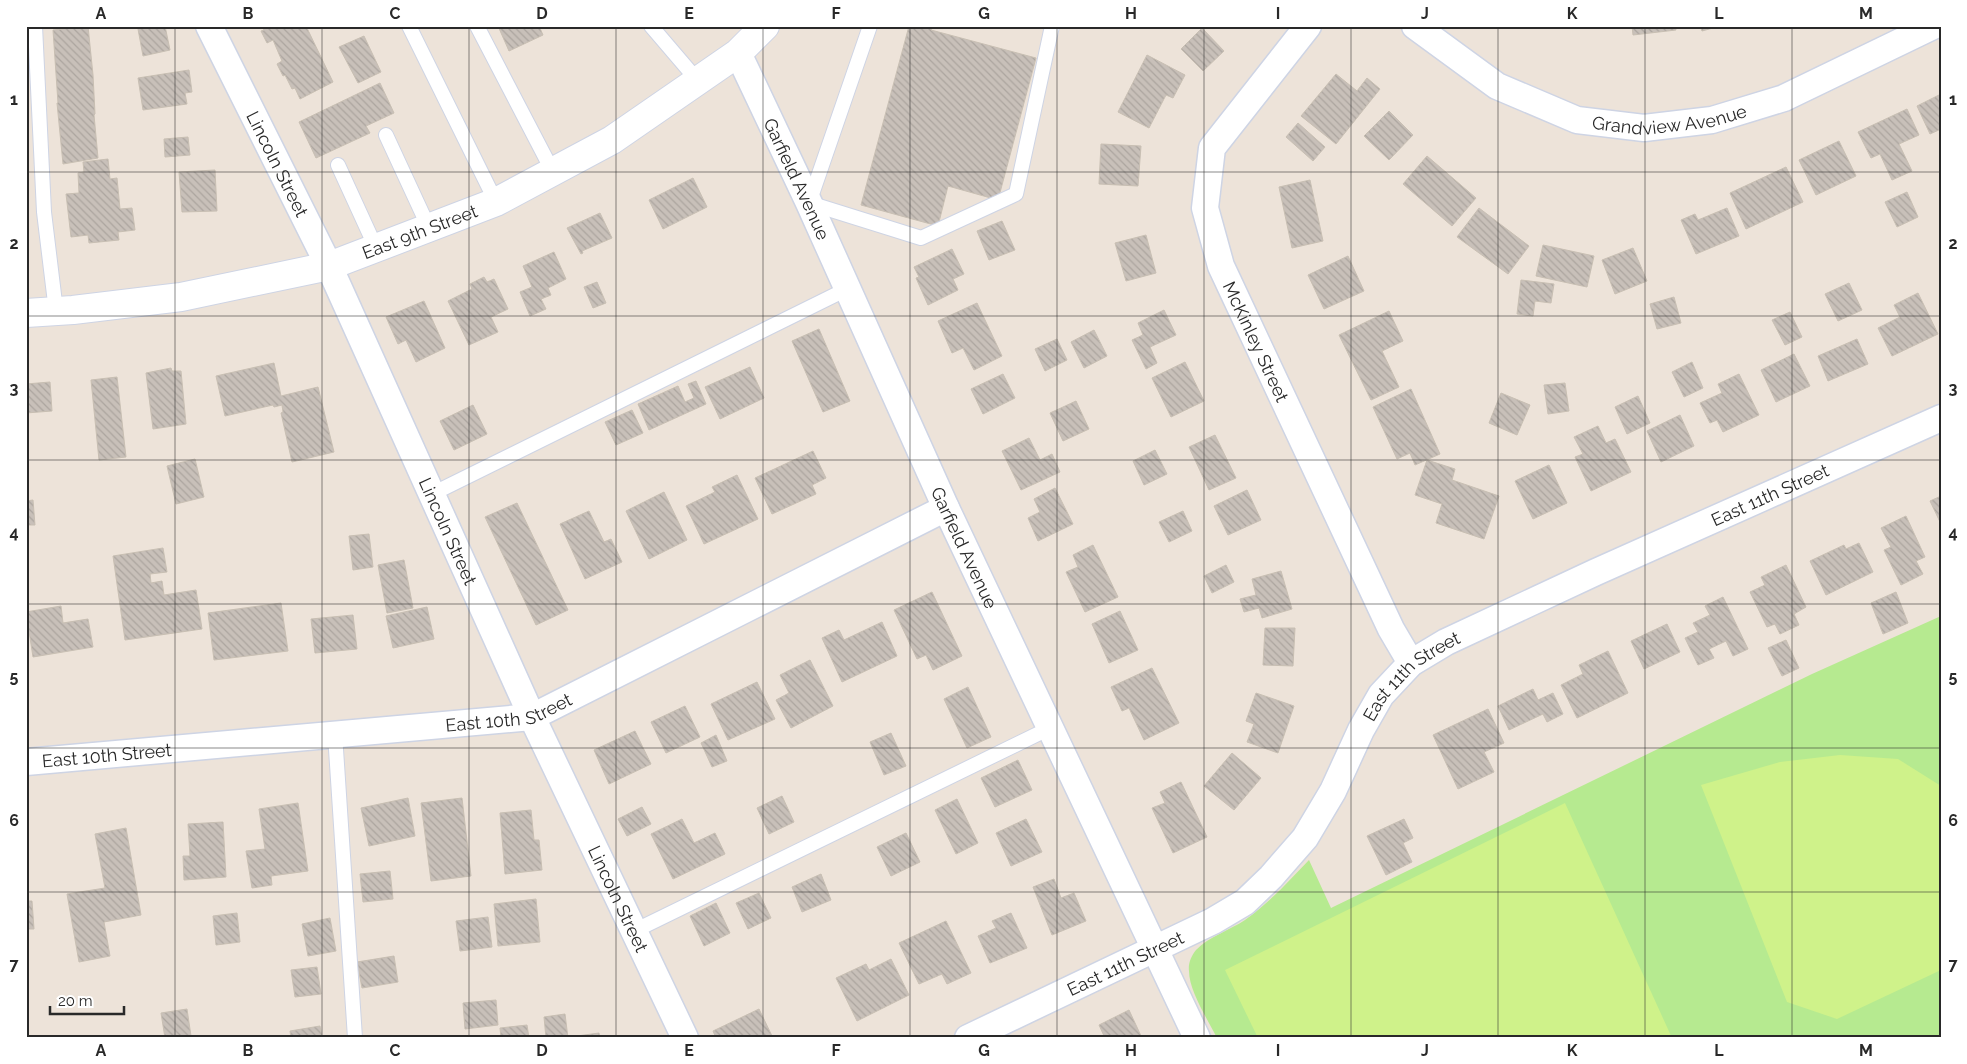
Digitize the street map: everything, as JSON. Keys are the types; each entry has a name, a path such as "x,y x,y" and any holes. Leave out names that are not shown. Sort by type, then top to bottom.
{"main road":[{"name":"East 9th Street","path":"26,313 181,298 329,266 496,202 612,140 738,53 765,26"}],"street":[{"name":"Lincoln Street","path":"209,26 329,266 532,717 685,1038"},
{"name":"McKinley Street","path":"1308,26 1212,148 1205,208 1220,266 1391,629 1411,663"},
{"name":"Grandview Avenue","path":"1415,26 1497,86 1577,120 1644,128 1712,120 1784,98 1932,26"},
{"name":"Garfield Avenue","path":"738,53 809,203 946,508 1197,1038"},
{"name":"East 11th Street","path":"968,1038 1213,921 1245,902 1271,877 1305,838 1333,791 1361,730 1381,695 1411,663 1446,642 1596,572 1941,418"},
{"name":"East 10th Street","path":"26,762 532,717 946,508"}],"lane":[{"path":"35,26 44,212 56,311"},
{"path":"409,26 496,202"},
{"path":"477,26 553,172"},
{"path":"651,26 698,80"},
{"path":"870,26 809,203 921,238 1016,194 1048,27"},
{"path":"386,135 429,228"},
{"path":"338,165 376,248"},
{"path":"432,494 848,289"},
{"path":"634,931 1050,728"},
{"path":"335,734 356,1038"}],"green space":[{"path":"1941,616 1941,1038 1217,1038 1192,987 1189,963 1193,955 1201,945 1239,924 1262,907 1309,860 1331,908 1812,674"},
{"path":"1840,755 1898,759 1941,786 1941,970 1837,1019 1787,1002 1701,785 1780,762"},
{"path":"1565,803 1672,1038 1258,1038 1225,970"}],"building":[{"path":"88,26 98,158 63,164 53,30"},
{"path":"165,26 170,50 143,56 138,29"},
{"path":"262,26 306,26 333,82 300,99 295,88 292,89 285,75 283,76 277,64 282,61 273,40 267,43 261,31 264,30"},
{"path":"498,26 539,26 543,35 509,51"},
{"path":"909,26 933,26 931,30 1036,58 998,200 948,186 938,226 861,205"},
{"path":"1632,26 1675,26 1676,30 1633,35"},
{"path":"1700,26 1720,26 1702,31"},
{"path":"1202,28 1224,51 1203,71 1181,49"},
{"path":"364,36 381,72 358,83 339,47"},
{"path":"1147,55 1185,75 1173,98 1166,95 1149,128 1118,112"},
{"path":"189,70 192,92 185,93 187,104 143,110 138,78"},
{"path":"1336,74 1357,91 1367,78 1380,89 1336,144 1301,116"},
{"path":"380,83 394,113 366,126 370,133 316,158 299,122"},
{"path":"1941,94 1941,129 1930,134 1917,106"},
{"path":"1907,109 1919,135 1899,144 1912,171 1892,180 1880,154 1871,158 1858,132"},
{"path":"1389,111 1413,135 1389,160 1364,136"},
{"path":"1298,123 1325,147 1313,161 1286,137"},
{"path":"188,137 190,155 165,157 164,139"},
{"path":"1839,141 1856,176 1816,195 1799,160"},
{"path":"1101,144 1141,146 1138,186 1099,184"},
{"path":"1427,156 1476,198 1452,226 1403,184"},
{"path":"108,159 110,179 117,178 120,209 132,208 135,230 118,232 119,240 89,243 88,235 71,237 66,194 79,193 78,173 84,172 83,162"},
{"path":"1786,167 1803,202 1746,229 1730,193"},
{"path":"215,170 217,211 182,212 179,172"},
{"path":"693,178 707,207 663,229 649,200"},
{"path":"1310,180 1323,241 1292,248 1279,187"},
{"path":"1907,192 1918,217 1897,227 1885,202"},
{"path":"1479,208 1529,246 1508,274 1457,237"},
{"path":"1727,208 1739,236 1696,254 1681,220 1695,214 1698,220"},
{"path":"600,213 612,238 582,251 583,253 581,254 567,228"},
{"path":"1002,221 1015,250 989,260 977,231"},
{"path":"1146,235 1156,273 1126,281 1115,243"},
{"path":"1543,245 1594,256 1587,287 1536,276"},
{"path":"1633,248 1647,281 1615,294 1602,260"},
{"path":"952,249 964,274 953,279 958,290 928,305 916,278 919,277 914,267"},
{"path":"554,252 566,279 548,288 551,295 541,299 546,309 530,316 520,292 532,287 523,266"},
{"path":"1348,256 1364,291 1324,309 1308,275"},
{"path":"484,277 487,282 494,279 508,309 491,317 498,332 469,345 448,301 472,289 470,284"},
{"path":"1521,280 1554,284 1551,303 1535,301 1533,316 1517,314"},
{"path":"597,282 606,303 593,308 584,287"},
{"path":"1849,283 1862,310 1838,321 1825,294"},
{"path":"1918,293 1938,334 1892,356 1878,328 1900,317 1894,305"},
{"path":"1674,297 1681,323 1657,329 1650,304"},
{"path":"424,301 445,348 416,362 406,340 398,344 386,317"},
{"path":"977,303 1002,356 974,370 963,348 952,353 938,321"},
{"path":"1164,310 1176,335 1150,347 1157,363 1146,369 1132,340 1143,335 1138,323"},
{"path":"1389,311 1403,341 1382,351 1399,387 1371,400 1339,335"},
{"path":"1790,312 1802,337 1785,345 1772,320"},
{"path":"819,329 850,401 823,412 792,341"},
{"path":"1094,330 1107,356 1084,368 1071,342"},
{"path":"1057,339 1067,360 1045,371 1035,349"},
{"path":"1857,339 1868,364 1828,381 1818,356"},
{"path":"1794,354 1810,386 1776,402 1761,370"},
{"path":"1185,362 1204,401 1171,417 1152,378"},
{"path":"1692,362 1703,388 1684,397 1672,372"},
{"path":"274,363 281,396 318,387 334,452 292,462 281,413 283,412 282,405 274,407 273,405 225,416 216,376"},
{"path":"750,367 764,398 720,419 705,387"},
{"path":"171,368 172,371 181,371 186,424 153,429 146,373"},
{"path":"1003,374 1015,398 983,414 971,389"},
{"path":"1739,374 1759,415 1723,432 1717,420 1710,423 1700,403 1722,393 1718,384"},
{"path":"117,377 126,457 99,460 91,380"},
{"path":"696,381 706,404 649,430 638,404 678,386 685,402 694,398 688,384"},
{"path":"50,382 52,411 26,413 26,384"},
{"path":"1565,383 1569,411 1548,414 1544,385"},
{"path":"1411,389 1440,454 1415,465 1410,453 1397,459 1373,407"},
{"path":"1501,393 1530,405 1517,435 1489,423"},
{"path":"1638,396 1650,423 1627,434 1615,407"},
{"path":"1076,401 1089,429 1063,441 1050,413"},
{"path":"473,405 487,434 454,450 440,421"},
{"path":"632,410 643,433 616,445 605,422"},
{"path":"1680,415 1694,446 1661,462 1647,431"},
{"path":"1598,426 1606,443 1615,439 1631,472 1591,491 1575,457 1583,454 1574,437"},
{"path":"1215,435 1236,478 1209,490 1189,447"},
{"path":"1029,438 1040,460 1052,454 1060,472 1021,490 1002,451"},
{"path":"1155,450 1167,474 1144,485 1133,461"},
{"path":"813,451 826,478 812,485 816,494 772,514 755,478"},
{"path":"195,459 204,497 176,504 167,466"},
{"path":"1427,460 1455,469 1452,480 1499,496 1484,539 1436,523 1442,504 1415,495"},
{"path":"1549,465 1567,503 1533,519 1515,481"},
{"path":"737,475 758,519 704,544 686,506 715,492 712,487"},
{"path":"1055,488 1073,524 1038,541 1028,518 1040,512 1034,499"},
{"path":"1247,490 1261,520 1228,535 1214,506"},
{"path":"664,492 687,540 649,559 626,511"},
{"path":"1941,496 1941,524 1930,501"},
{"path":"33,500 35,525 26,525 26,501"},
{"path":"517,503 568,610 536,625 485,517"},
{"path":"589,511 604,542 611,539 622,562 585,579 560,524"},
{"path":"1183,511 1192,531 1169,542 1159,522"},
{"path":"1906,516 1925,557 1916,561 1923,574 1901,585 1884,550 1891,547 1881,528"},
{"path":"369,534 373,567 353,570 349,536"},
{"path":"1859,543 1873,572 1826,595 1810,561 1844,545 1846,549"},
{"path":"1093,545 1118,597 1085,612 1066,572 1078,567 1073,555"},
{"path":"163,548 167,572 150,574 151,583 162,581 164,595 196,590 202,629 125,640 113,556"},
{"path":"404,560 413,608 387,613 378,565"},
{"path":"1226,565 1234,582 1212,593 1204,576"},
{"path":"1786,565 1806,607 1794,614 1799,625 1780,634 1775,624 1767,627 1750,592 1765,585 1761,577"},
{"path":"1281,571 1292,609 1262,618 1259,608 1244,612 1240,599 1256,595 1252,579"},
{"path":"932,592 962,656 933,670 926,655 917,659 894,610"},
{"path":"1896,592 1908,623 1883,634 1871,603"},
{"path":"1723,597 1748,649 1733,656 1726,641 1709,649 1714,658 1698,665 1685,638 1698,632 1693,623 1710,615 1705,606"},
{"path":"281,603 288,651 214,660 208,613"},
{"path":"61,606 63,623 88,619 93,647 33,657 26,612"},
{"path":"427,607 434,639 393,648 386,616"},
{"path":"1120,611 1138,650 1109,663 1092,624"},
{"path":"353,615 357,649 315,653 311,619"},
{"path":"882,622 897,656 842,682 822,638 839,630 844,640"},
{"path":"1667,624 1680,652 1644,669 1631,641"},
{"path":"1265,628 1295,628 1293,666 1263,665"},
{"path":"1786,640 1799,668 1782,676 1768,648"},
{"path":"1608,651 1628,693 1577,718 1561,685 1583,674 1579,665"},
{"path":"810,660 833,706 791,728 776,700 789,693 780,675"},
{"path":"1152,668 1179,723 1144,740 1129,708 1122,711 1111,687"},
{"path":"757,682 775,719 728,740 711,704"},
{"path":"968,687 991,737 967,748 944,699"},
{"path":"1533,689 1538,700 1553,693 1563,714 1547,722 1543,714 1509,730 1498,706"},
{"path":"1256,693 1294,706 1278,753 1247,742 1254,724 1246,721"},
{"path":"685,706 700,737 666,753 651,722"},
{"path":"1488,709 1504,743 1484,752 1494,772 1458,789 1433,735"},
{"path":"635,731 651,764 609,784 594,750"},
{"path":"891,733 906,766 884,775 870,742"},
{"path":"716,735 727,761 712,767 701,743"},
{"path":"1232,753 1261,778 1234,810 1204,786"},
{"path":"1018,760 1032,790 995,807 981,778"},
{"path":"1181,782 1207,837 1173,853 1152,808 1165,803 1160,792"},
{"path":"782,796 794,822 769,834 757,808"},
{"path":"408,798 415,836 369,846 361,808"},
{"path":"462,798 471,876 431,881 421,803"},
{"path":"957,799 978,843 956,854 935,810"},
{"path":"298,803 308,871 271,876 272,885 252,888 246,851 265,849 259,809"},
{"path":"642,807 651,824 627,836 618,819"},
{"path":"531,810 534,840 539,840 542,870 505,874 500,813"},
{"path":"682,819 694,843 715,833 725,854 673,879 651,834"},
{"path":"1026,819 1042,852 1011,866 996,833"},
{"path":"1404,819 1413,838 1403,843 1412,862 1386,875 1367,836"},
{"path":"223,822 226,877 184,880 183,856 190,856 188,824"},
{"path":"126,828 141,915 104,922 110,956 79,962 67,894 105,888 95,834"},
{"path":"906,833 920,862 891,876 877,847"},
{"path":"390,871 393,899 363,902 360,874"},
{"path":"821,874 831,900 802,912 792,887"},
{"path":"1054,879 1061,898 1074,893 1086,921 1052,935 1033,887"},
{"path":"759,893 771,918 748,929 736,903"},
{"path":"536,899 540,942 498,946 494,904"},
{"path":"26,901 32,901 34,929 26,929"},
{"path":"716,903 730,933 704,946 690,916"},
{"path":"237,913 240,942 216,945 213,916"},
{"path":"1011,913 1027,948 990,963 978,936 996,928 992,921"},
{"path":"488,917 492,947 460,951 456,921"},
{"path":"330,918 336,951 308,956 302,924"},
{"path":"946,921 971,973 947,984 942,974 919,984 899,943"},
{"path":"394,956 398,982 362,988 357,962"},
{"path":"891,959 909,995 857,1021 836,978 866,964 869,970"},
{"path":"317,967 321,994 295,997 291,970"},
{"path":"496,1000 498,1025 465,1029 463,1003"},
{"path":"187,1009 191,1036 165,1038 161,1013"},
{"path":"759,1009 773,1038 716,1038 713,1031"},
{"path":"1129,1010 1142,1038 1105,1038 1099,1025"},
{"path":"565,1014 568,1038 546,1038 544,1017"},
{"path":"527,1025 529,1038 501,1038 500,1028"},
{"path":"320,1026 322,1038 291,1038 290,1031"},
{"path":"599,1033 600,1038 570,1038 570,1037"}]}
